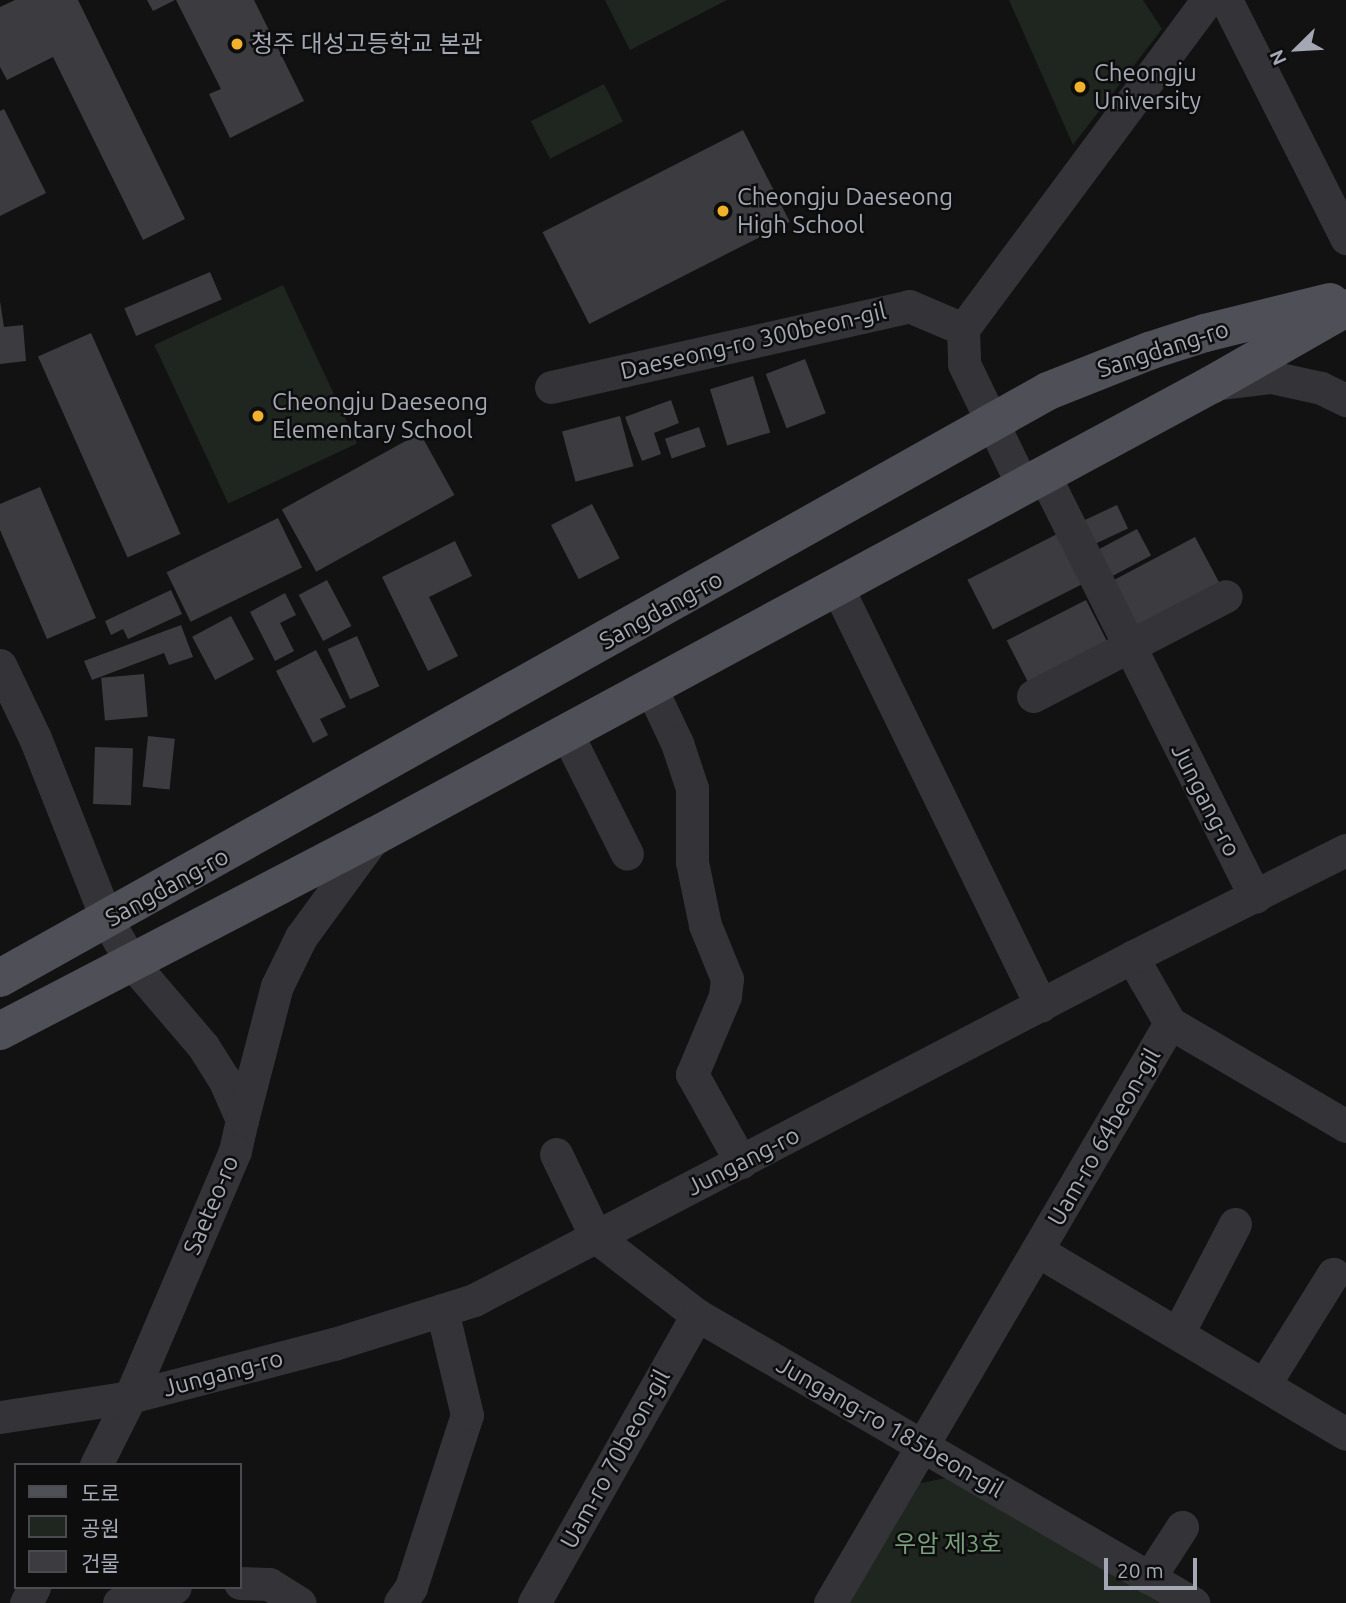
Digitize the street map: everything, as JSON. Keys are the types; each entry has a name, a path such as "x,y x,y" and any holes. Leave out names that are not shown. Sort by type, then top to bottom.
{"main road":[{"name":"Sangdang-ro","path":"0,978 1048,391 1138,355 1205,333 1346,298"},
{"name":"Sangdang-ro","path":"0,1031 375,836 1211,385 1346,308"}],"street":[{"path":"1129,646 1033,479 993,423 964,364 963,328 1206,0"},
{"path":"1226,0 1346,238"},
{"name":"Daeseong-ro 300beon-gil","path":"551,387 909,306 963,328"},
{"path":"1211,385 1271,377 1321,388 1346,400"},
{"path":"836,585 1041,1006"},
{"path":"1033,696 1226,596"},
{"name":"Jungang-ro","path":"1129,646 1255,897"},
{"path":"0,665 35,738 107,920 132,962 203,1046 224,1079 243,1120"},
{"path":"650,686 677,743 692,788 692,862 705,925 726,979 725,996 692,1074 741,1162"},
{"path":"566,732 627,854"},
{"name":"Saeteo-ro","path":"97,1463 130,1397 235,1151 277,986 301,937 375,836"},
{"name":"Jungang-ro","path":"0,1418 130,1397 334,1344 474,1300 1132,957 1346,850"},
{"path":"1132,957 1170,1023 1346,1126"},
{"name":"Uam-ro 64beon-gil","path":"830,1603 924,1447 1170,1023"},
{"path":"556,1154 596,1237"},
{"path":"1178,1334 1235,1224"},
{"name":"Jungang-ro 185beon-gil","path":"596,1237 696,1315 1193,1603"},
{"name":"Uam-ro 64beon-gil","path":"1038,1251 1346,1434"},
{"path":"1254,1379 1333,1274"},
{"path":"400,1603 411,1587 467,1415 442,1310"},
{"name":"Uam-ro 70beon-gil","path":"534,1603 696,1315"},
{"path":"1149,1577 1182,1527"},
{"path":"242,1583 268,1584 281,1598"},
{"path":"120,1603 168,1589"}],"green space":[{"path":"605,0 727,0 630,50"},
{"name":"Cheongju University","path":"1009,0 1143,0 1162,29 1073,145"},
{"path":"604,84 623,121 550,159 531,121"},
{"path":"283,285 357,444 228,504 154,345"},
{"name":"우암 제3호","path":"952,1477 1159,1603 847,1603 915,1484"}],"building":[{"path":"15,0 78,0 185,219 143,240 53,57 7,80 0,67 0,7"},
{"path":"147,0 175,0 153,11"},
{"name":"청주 대성고등학교 본관","path":"176,0 254,0 304,101 230,138 209,94 221,89"},
{"path":"4,109 46,193 0,216 0,111"},
{"path":"743,130 790,222 589,324 543,232"},
{"path":"210,272 222,300 136,336 124,308"},
{"path":"0,301 4,327 23,325 26,361 0,364"},
{"path":"91,333 180,534 127,558 38,357"},
{"path":"805,359 826,413 787,428 766,374"},
{"path":"753,376 770,432 727,446 710,389"},
{"path":"671,400 679,423 654,433 661,454 642,461 625,417"},
{"path":"620,416 633,466 576,482 562,432"},
{"path":"699,427 706,447 672,459 665,439"},
{"path":"420,433 454,495 316,572 282,510"},
{"path":"40,487 96,618 47,639 0,530 0,504"},
{"path":"592,504 620,558 579,579 551,525"},
{"path":"1117,505 1128,529 1084,549 1073,526"},
{"path":"278,518 302,567 191,622 167,572"},
{"path":"1137,529 1151,555 1102,582 1088,555"},
{"path":"1061,532 1086,582 993,630 967,580"},
{"path":"1195,537 1223,590 1138,635 1110,582"},
{"path":"455,541 472,576 429,597 458,656 428,671 382,577"},
{"path":"327,580 351,626 323,641 299,595"},
{"path":"171,590 182,614 128,639 123,629 111,635 105,621"},
{"path":"285,593 296,615 280,623 294,651 275,661 250,612"},
{"path":"1086,600 1109,645 1030,686 1007,640"},
{"path":"231,616 254,659 215,680 192,637"},
{"path":"181,625 193,657 169,665 164,653 92,680 84,661"},
{"path":"357,636 379,686 350,699 328,649"},
{"path":"316,650 346,707 320,719 328,735 313,743 276,671"},
{"path":"144,674 148,717 105,721 101,678"},
{"path":"148,736 175,739 170,790 143,787"},
{"path":"95,747 133,748 131,805 93,804"}],"place":[{"name":"청주 대성고등학교 본관","path":"237,44"},
{"name":"Cheongju University","path":"1080,87"},
{"name":"Cheongju Daeseong High School","path":"723,211"},
{"name":"Cheongju Daeseong Elementary School","path":"258,416"}]}
